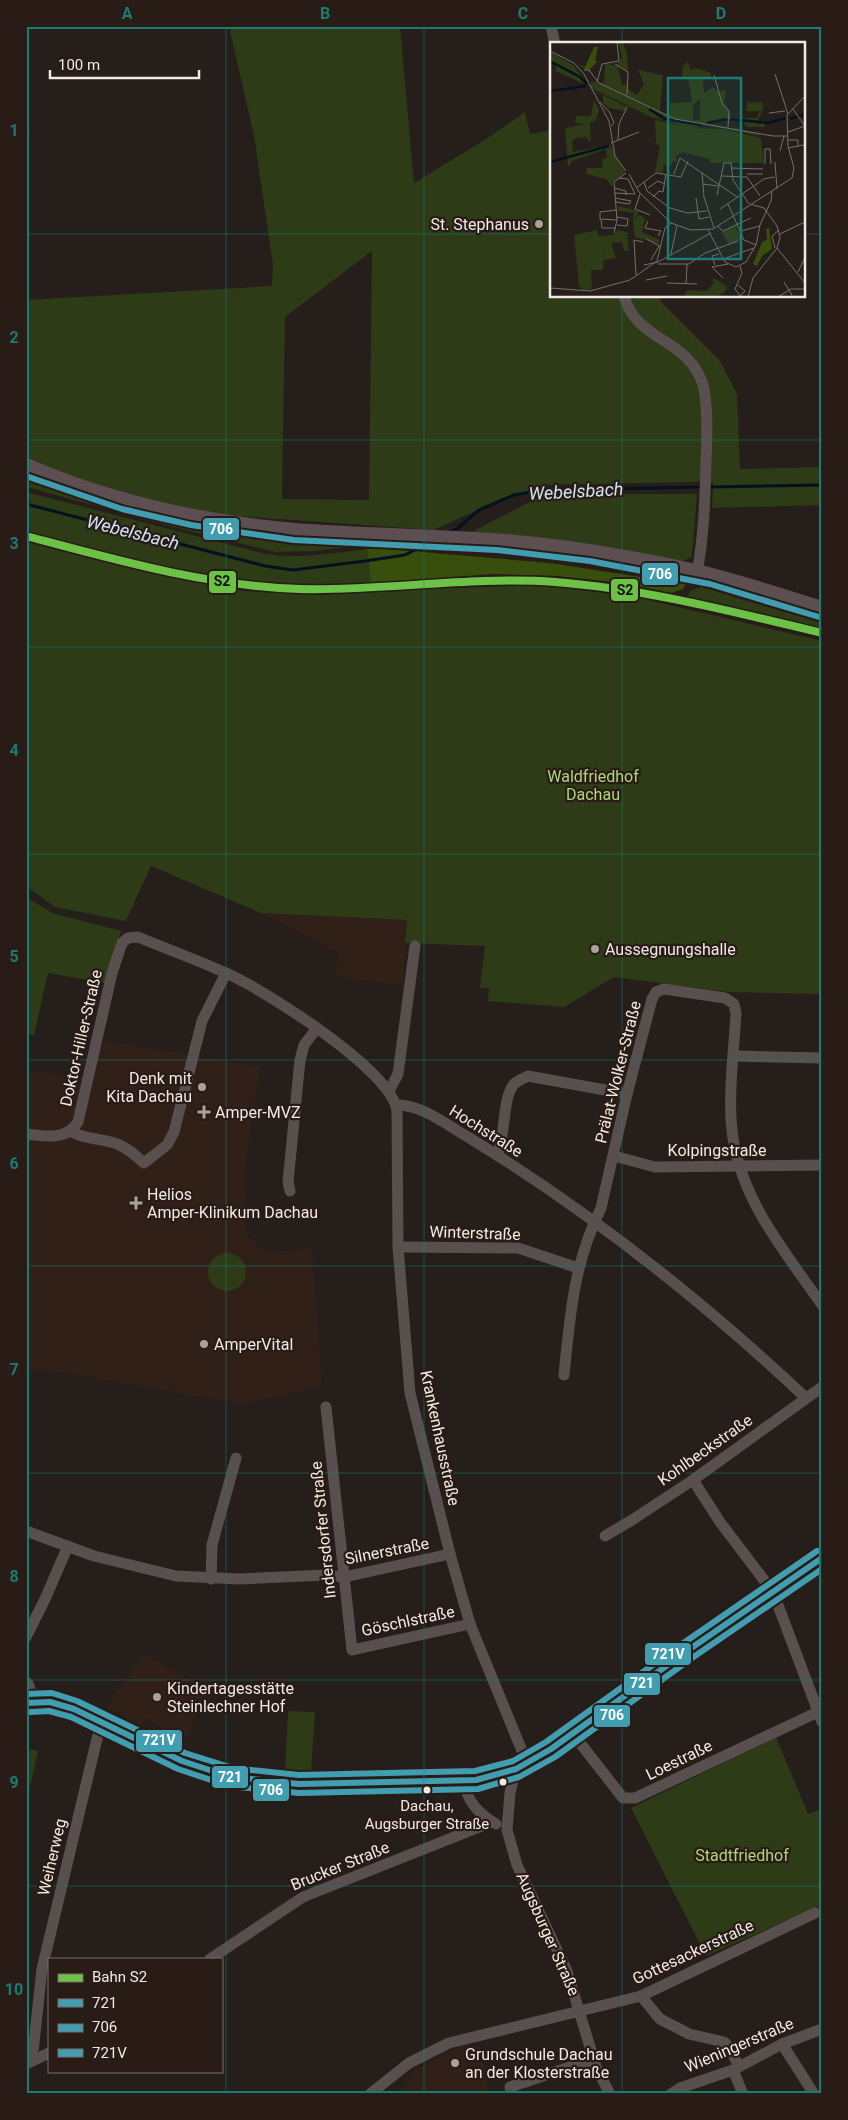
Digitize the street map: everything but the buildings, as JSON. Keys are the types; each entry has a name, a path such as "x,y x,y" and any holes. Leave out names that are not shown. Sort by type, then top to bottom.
{"main road":[{"path":"26,466 79,486 139,504 223,520 294,530 528,544 633,559 697,572 822,609"},
{"path":"26,1686 29,1703 56,1704 74,1709 182,1761 231,1776 299,1784 464,1782 487,1778 522,1766 573,1734 687,1651 822,1558"}],"street":[{"path":"551,26 555,42"},
{"path":"625,298 632,316 642,327 681,354 693,365 704,386 706,482 697,572"},
{"name":"Doktor-Hiller-Straße","path":"26,1134 58,1136 74,1128 80,1116 112,973 122,943 128,938 138,937 226,973"},
{"path":"388,1091 398,1074 415,946"},
{"path":"70,1131 80,1137 116,1143 129,1149 144,1163 167,1145 174,1132 202,1021 226,973 317,1028 349,1052 388,1091 396,1105"},
{"name":"Prälat-Wolker-Straße","path":"564,1375 569,1317 578,1268 594,1222 601,1208 627,1094 652,999 656,992 664,989 725,998 734,1004 736,1013 731,1093 733,1138 741,1167 752,1200 768,1228 822,1305"},
{"path":"290,1191 288,1182 300,1060 304,1045 317,1028"},
{"path":"734,1056 822,1058"},
{"path":"497,1155 501,1147 509,1096 514,1084 528,1076 627,1094"},
{"name":"Hochstraße","path":"396,1105 418,1109 497,1155 594,1222 756,1352 806,1398"},
{"name":"Krankenhausstraße","path":"396,1105 398,1247 410,1392 450,1554 470,1624 522,1766"},
{"name":"Kolpingstraße","path":"614,1156 655,1167 822,1165"},
{"name":"Winterstraße","path":"398,1247 518,1248 578,1268"},
{"name":"Kohlbeckstraße","path":"604,1536 693,1480 822,1387"},
{"name":"Indersdorfer Straße","path":"326,1407 352,1650"},
{"path":"211,1579 212,1545 236,1458"},
{"path":"693,1480 724,1526 773,1592 821,1714"},
{"name":"Silnerstraße","path":"26,1531 94,1556 176,1576 211,1579 326,1575 344,1577 450,1554"},
{"path":"26,1637 68,1546"},
{"name":"Göschlstraße","path":"352,1650 470,1624"},
{"name":"Loestraße","path":"573,1734 623,1798 635,1798 821,1714"},
{"name":"Weiherweg","path":"29,2062 42,1969 101,1722"},
{"name":"Augsburger Straße","path":"522,1766 508,1803 507,1830 517,1866 568,1970 594,2060 610,2094"},
{"path":"464,1782 466,1793 477,1811 507,1830"},
{"name":"Brucker Straße","path":"212,1958 303,1897 492,1822"},
{"name":"Gottesackerstraße","path":"370,2094 409,2063 449,2043 641,1996 815,1913"},
{"path":"641,1996 660,2019 689,2034 724,2042 730,2048 743,2094"},
{"name":"Wieningerstraße","path":"671,2094 680,2088 736,2068 782,2044 822,2029"},
{"path":"782,2044 814,2094"},
{"path":"29,2062 48,2053"},
{"path":"512,2094 510,2087 594,2060"}],"shaded area":[{"path":"261,913 407,920 403,985 335,976 339,953"},
{"name":"Helios Amper-Klinikum Dachau","path":"99,1040 260,1067 244,1171 246,1235 267,1252 312,1249 322,1386 242,1404 57,1371 26,1369 26,1071 89,1078"},
{"name":"Kindertagesstätte Steinlechner Hof","path":"143,1654 206,1689 187,1740 147,1718 141,1726 106,1706"},
{"name":"Grundschule Dachau an der Klosterstraße","path":"468,2044 469,2047 479,2045 489,2089 478,2094 400,2094 414,2071 455,2048"}],"green space":[{"path":"229,26 400,26 414,183 486,139 525,112 530,134 550,130 550,298 618,298 622,300 622,298 659,298 720,361 737,394 740,469 822,467 822,505 712,508 713,483 703,480 696,482 543,485 484,507 434,530 206,514 139,499 26,460 26,300 272,286 273,265 254,136","holes":["372,251 369,500 282,499 285,317"]},
{"path":"26,471 169,516 469,545 615,562 714,584 713,586 693,581 554,559 371,544 315,551 276,552 177,528 26,487"},
{"path":"26,492 266,554 304,556 367,549 371,583 307,585 237,581 176,570 116,555 26,531"},
{"path":"545,494 697,494 692,556 684,561 470,533"},
{"name":"Waldfriedhof Dachau","path":"26,542 149,573 245,591 320,595 417,589 544,585 640,598 822,641 822,994 728,992 614,977 564,1007 488,1001 489,988 480,988 485,946 405,943 407,920 261,913 151,866 126,921 55,907 26,886"},
{"path":"376,548 550,563 686,584 683,589 671,593 622,583 558,576 493,574 371,583 367,549"},
{"path":"701,587 822,623 822,629 687,599 690,591"},
{"path":"26,897 52,913 121,931 104,983 48,973 34,1035 26,1034"},
{"path":"227,1253 240,1259 246,1272 240,1285 227,1291 214,1285 208,1272 214,1259"},
{"path":"288,1711 315,1712 311,1772 285,1770"},
{"name":"Stadtfriedhof","path":"776,1737 808,1814 822,1809 822,1905 706,1956 631,1808"},
{"path":"30,1749 38,1751 27,1800 26,1764"}],"waterway":[{"name":"Webelsbach","path":"709,487 822,485"},
{"name":"Webelsbach","path":"450,532 457,529 479,510 514,495 544,490 702,487"},
{"name":"Webelsbach","path":"26,504 265,566 293,570 405,555 426,544"}],"rail line":[{"name":"S2","path":"26,536 162,570 231,583 265,587 332,589 459,582 555,582 589,585 656,596 723,609 822,633"}],"transit line":[{"name":"706","path":"26,476 122,509 191,525 294,540 497,550 590,561 710,584 819,617"},
{"name":"721V","path":"26,1694 52,1693 77,1701 185,1753 233,1768 299,1775 475,1771 513,1761 546,1742 682,1644 817,1551"},
{"name":"721","path":"26,1703 50,1702 74,1709 182,1761 231,1777 299,1784 476,1780 516,1769 551,1749 687,1651 822,1558"},
{"name":"706","path":"31,1712 49,1711 71,1717 178,1769 229,1786 299,1793 478,1789 519,1777 555,1757 692,1658 822,1569"}],"place":[{"name":"St. Stephanus","path":"539,224"},
{"name":"Aussegnungshalle","path":"595,949"},
{"name":"Denk mit Kita Dachau","path":"202,1087"},
{"name":"Amper-MVZ","path":"204,1112"},
{"name":"Helios Amper-Klinikum Dachau","path":"136,1203"},
{"name":"AmperVital","path":"204,1344"},
{"name":"Kindertagesstätte Steinlechner Hof","path":"157,1697"},
{"name":"Dachau, Augsburger Straße","path":"427,1790"},
{"name":"Grundschule Dachau an der Klosterstraße","path":"455,2063"}]}
